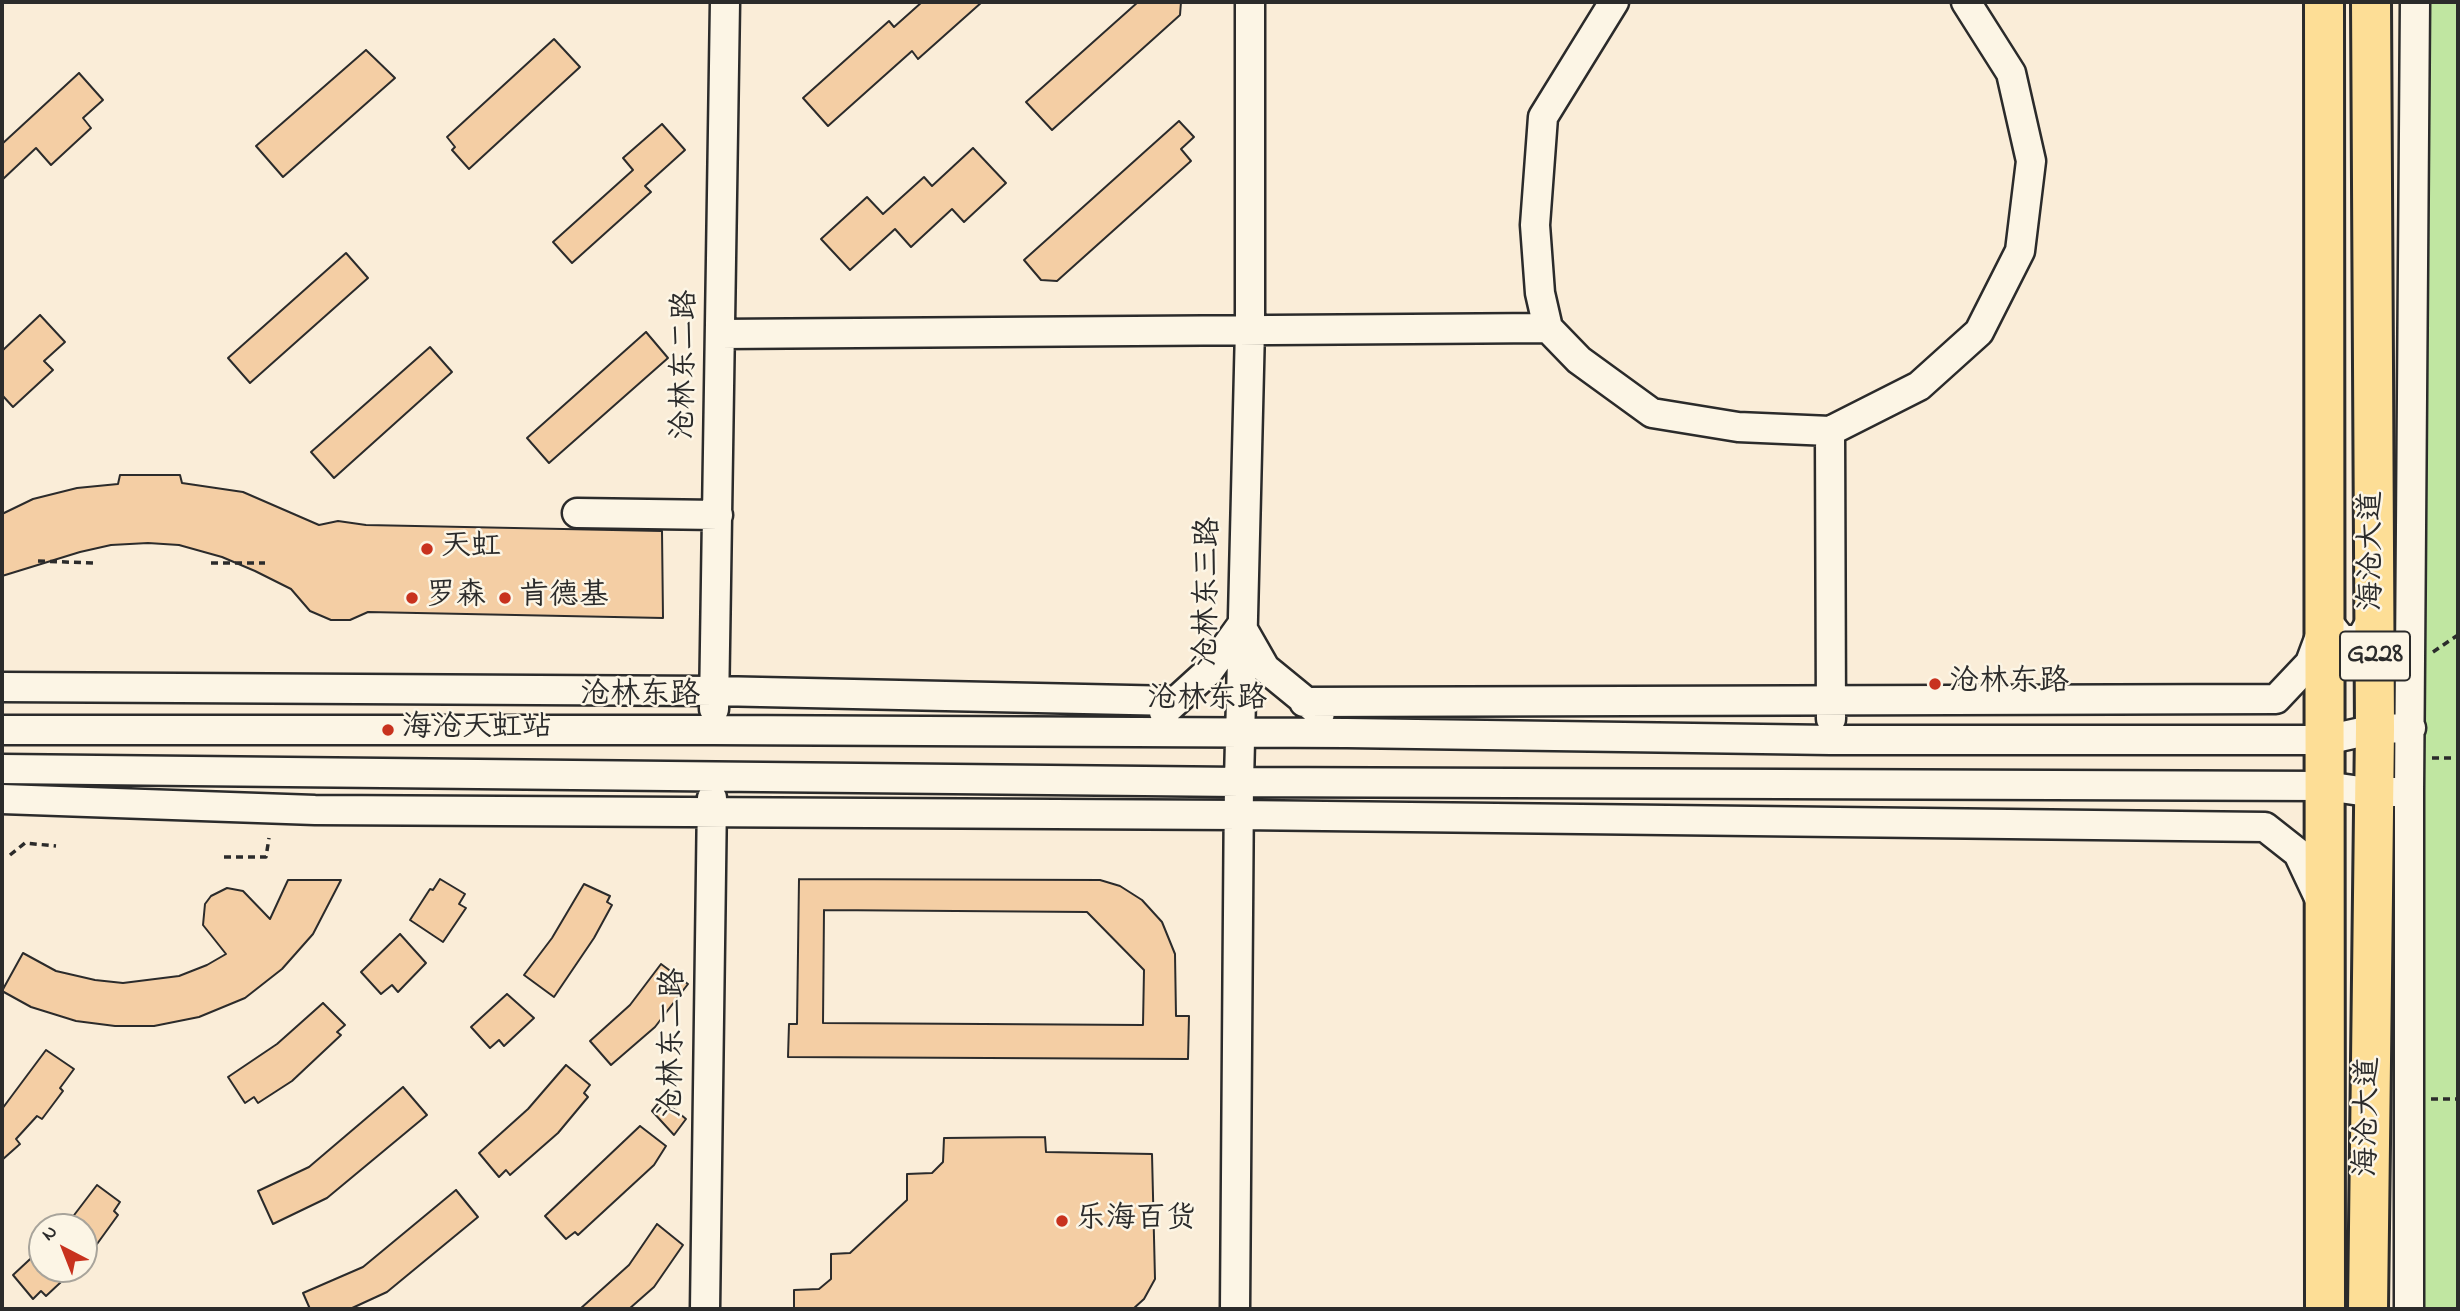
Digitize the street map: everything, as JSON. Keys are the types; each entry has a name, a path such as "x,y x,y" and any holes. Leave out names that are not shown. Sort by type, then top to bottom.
{"highway":[{"name":"海沧大道","path":"2324,2 2325,1309"},
{"name":"海沧大道","path":"2368,1309 2373,907 2392,792 2393,728 2374,616 2371,2"},
{"path":"2325,909 2342,892 2360,894 2373,907"}],"street":[{"name":"沧林东二路","path":"714,730 725,2"},
{"name":"沧林东三路","path":"1235,1309 1241,626 1250,328 1250,2"},
{"path":"1614,2 1543,117 1535,225 1540,293 1548,328 1579,360 1652,413 1738,427 1830,431 1919,386 1979,332 2020,251 2031,161 2011,73 1966,2"},
{"path":"2393,728 2415,2"},
{"path":"720,334 1250,328 1548,328"},
{"path":"1830,431 1831,740"},
{"path":"577,513 718,515"},
{"path":"2326,620 2342,640 2360,640 2374,616"},
{"path":"1304,702 2276,699 2310,663 2326,620"},
{"path":"1137,734 1208,673 1241,626 1265,668 1304,702 1347,733"},
{"path":"2,687 715,691 1176,701"},
{"name":"沧林东路","path":"2,730 714,730 1240,735 1347,733 1831,740 2326,740 2393,728"},
{"path":"2,769 1239,782 2325,786 2392,792 2409,1309"},
{"name":"沧林东二路","path":"705,1309 712,777"},
{"path":"2,799 316,810 1239,815 2265,827 2298,853 2325,909"}],"path":[{"path":"38,561 93,563"},
{"path":"211,563 265,563"},
{"path":"224,856 266,857 269,838"},
{"path":"10,855 25,843 56,846"}],"green space":[{"path":"2421,2 2458,2 2458,1309 2423,1309 2424,824 2414,522"}],"building":[{"path":"922,2 982,2 918,59 912,51 828,126 803,98 889,21 894,27"},
{"path":"1138,2 1181,2 1180,15 1052,130 1026,102"},
{"path":"554,39 580,67 469,169 452,150 455,147 447,137"},
{"path":"366,50 395,78 283,177 256,146"},
{"path":"79,73 103,100 83,118 91,128 51,165 36,148 2,180 2,144"},
{"path":"1179,121 1194,137 1181,149 1191,161 1057,281 1041,280 1024,260"},
{"path":"662,124 685,150 645,186 651,192 572,263 553,242 633,170 623,158"},
{"path":"973,148 1006,183 964,222 952,209 911,247 895,229 850,270 821,239 867,197 883,214 924,177 932,186"},
{"path":"346,253 368,278 250,383 228,358"},
{"path":"40,315 65,342 44,361 53,370 13,407 2,395 2,351"},
{"path":"646,332 668,358 549,463 527,438"},
{"path":"430,347 452,372 334,478 311,452"},
{"name":"天虹","path":"120,475 180,475 182,483 243,492 319,525 338,521 366,525 662,531 663,618 368,612 350,620 331,620 310,611 291,589 222,557 179,545 148,543 111,545 80,552 2,576 2,514 33,499 77,488 118,484"},
{"path":"440,879 465,894 459,904 466,908 443,942 410,920 430,889 433,890"},
{"path":"799,879 1100,880 1120,886 1142,900 1162,922 1175,954 1176,1016 1189,1016 1188,1059 788,1057 789,1024 797,1024","holes":["824,910 1087,912 1144,970 1143,1025 823,1023"]},
{"path":"288,880 341,880 313,934 282,969 245,998 199,1017 154,1026 115,1026 76,1021 31,1007 2,991 23,953 56,971 95,980 123,983 179,976 226,954 203,925 205,904 211,896 227,888 243,891 270,919"},
{"path":"584,884 610,896 607,902 612,905 594,938 554,997 524,975 552,938"},
{"path":"400,934 426,963 398,992 392,985 381,994 361,972"},
{"path":"661,964 688,984 655,1027 611,1065 590,1041 630,1005"},
{"path":"507,994 534,1018 504,1046 499,1040 490,1048 471,1027"},
{"path":"323,1003 345,1025 337,1032 341,1035 292,1081 258,1103 254,1097 245,1103 228,1077 277,1044"},
{"path":"46,1050 74,1069 60,1088 63,1091 42,1119 37,1116 16,1139 20,1144 2,1160 2,1109"},
{"path":"566,1065 590,1085 584,1093 588,1097 558,1133 510,1175 506,1170 499,1177 479,1153 528,1109"},
{"path":"403,1087 427,1115 327,1198 273,1224 258,1191 309,1167"},
{"path":"662,1099 686,1119 674,1135 652,1111"},
{"path":"640,1126 666,1146 654,1165 578,1235 575,1232 566,1239 545,1216"},
{"name":"乐海百货","path":"1045,1137 1046,1152 1152,1154 1155,1279 1144,1299 1133,1309 794,1309 794,1290 819,1289 831,1279 831,1254 850,1253 907,1200 907,1174 932,1173 943,1162 944,1138"},
{"path":"97,1185 120,1202 114,1211 118,1215 98,1243 98,1213 76,1213"},
{"path":"456,1190 478,1217 387,1292 350,1309 310,1309 303,1293 363,1267"},
{"path":"657,1224 683,1245 654,1287 629,1309 580,1309 629,1265"},
{"path":"28,1261 28,1283 60,1283 46,1296 41,1291 33,1299 13,1275"}],"place":[{"name":"天虹","path":"427,549"},
{"name":"罗森","path":"412,598"},
{"name":"肯德基","path":"505,598"},
{"name":"沧林东路","path":"1935,684"},
{"name":"海沧天虹站","path":"388,730"},
{"name":"乐海百货","path":"1062,1221"}]}
